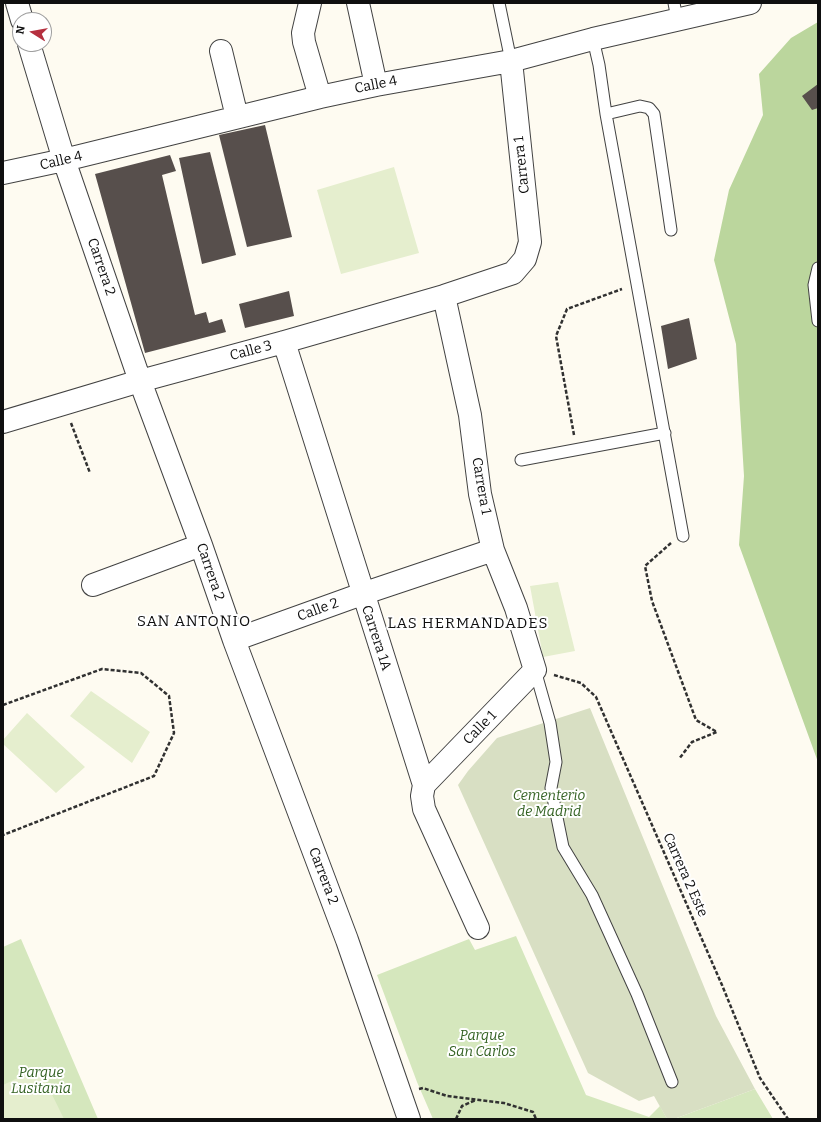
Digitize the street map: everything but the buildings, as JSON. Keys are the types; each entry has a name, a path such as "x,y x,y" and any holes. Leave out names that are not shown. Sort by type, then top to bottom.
{"street":[{"path":"310,3 304,32 304,42 320,97"},
{"path":"358,3 376,85"},
{"name":"Calle 4","path":"3,173 64,160 320,97 376,85 512,61 592,39 676,11 750,3"},
{"path":"221,51 237,117"},
{"name":"Carrera 2","path":"31,52 64,160 140,381 201,545 234,640 347,940 402,1111"},
{"name":"Carrera 1","path":"499,279 513,273 525,259 530,242 512,61"},
{"name":"Calle 3","path":"3,422 140,381 284,342 499,279"},
{"name":"Carrera 1","path":"444,296 470,416 480,494 493,550 516,608 535,670"},
{"name":"Carrera 1A","path":"284,342 362,594 424,785 422,796 424,809 478,928"},
{"path":"93,585 201,545"},
{"name":"Calle 2","path":"234,640 362,594 493,550"},
{"name":"Calle 1","path":"424,785 535,670"}],"lane":[{"path":"499,3 512,61"},
{"path":"592,39 599,65 606,114 683,536"},
{"path":"606,114 640,106 649,108 654,114 671,230"},
{"path":"818,268 814,285 818,321"},
{"path":"521,460 665,433"},
{"path":"535,670 550,723 556,762 551,788 563,847 592,895 637,994 672,1082"}],"path":[{"path":"577,449 556,336 567,309 637,283"},
{"path":"64,403 90,473"},
{"path":"679,759 692,742 717,732 696,720 652,601 644,566 666,546 683,536"},
{"path":"3,705 102,669 141,673 169,696 174,733 154,776 3,834"},
{"name":"Carrera 2 Este","path":"535,670 581,683 596,697 722,985 760,1078 788,1119"},
{"path":"402,1111 423,1088 447,1096 504,1103 533,1112 536,1119"},
{"path":"456,1119 462,1106 476,1099"}],"green space":[{"path":"818,22 818,762 739,545 744,476 736,344 714,260 729,190 763,115 759,74 791,38"},
{"path":"394,167 419,253 341,274 317,190"},
{"path":"558,582 575,651 543,657 530,586"},
{"path":"91,691 150,732 132,763 70,716"},
{"name":"Cementerio de Madrid","path":"590,708 716,1016 755,1089 674,1119 667,1119 654,1096 639,1101 588,1073 458,785 468,771 497,738"},
{"path":"27,713 85,767 56,793 3,744 3,740"},
{"name":"Parque San Carlos","path":"516,936 586,1095 649,1117 660,1106 667,1119 433,1119 417,1082 377,975 469,939 475,950"},
{"name":"Parque Lusitania","path":"21,939 98,1119 3,1119 3,947"},
{"path":"39,1068 64,1119 3,1119 3,1085"},
{"path":"755,1089 773,1119 674,1119"}],"district":[{"name":"SAN ANTONIO","path":"194,622"},
{"name":"LAS HERMANDADES","path":"468,624"}]}
